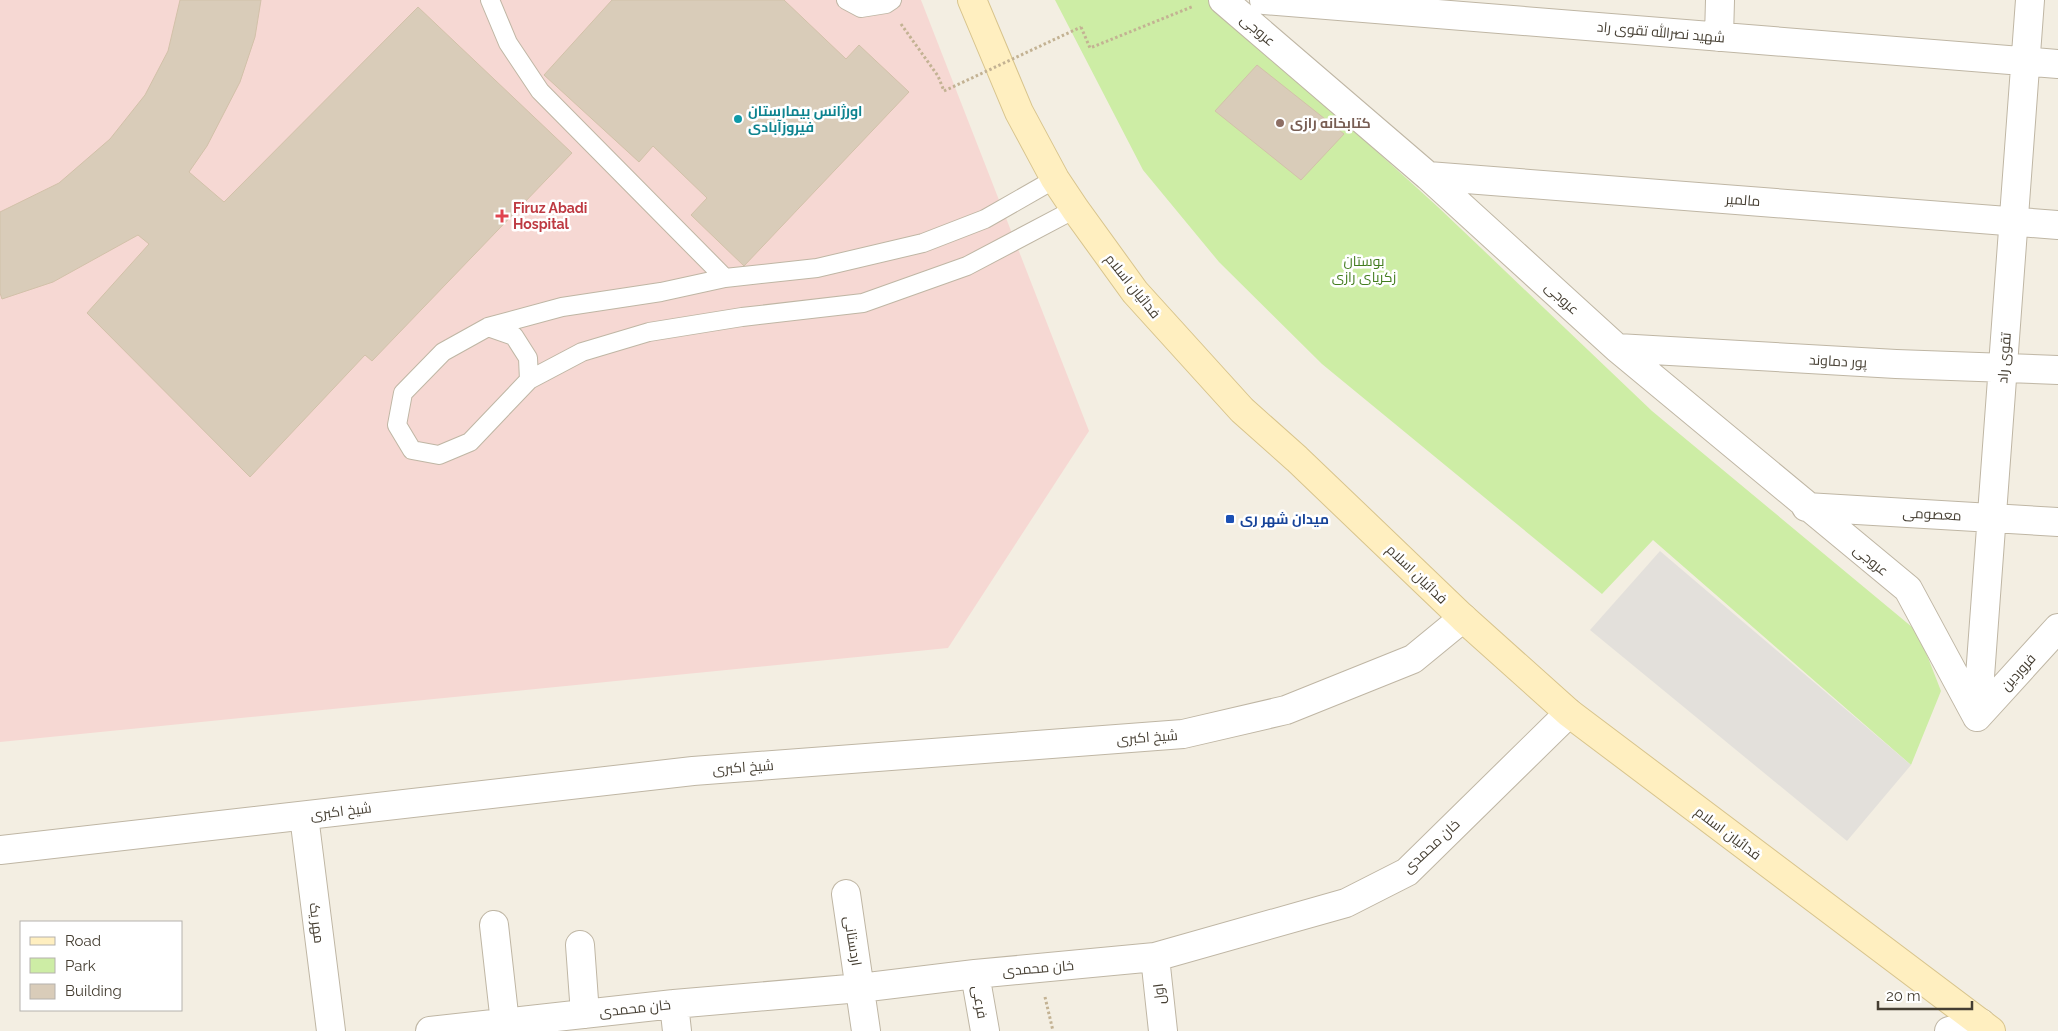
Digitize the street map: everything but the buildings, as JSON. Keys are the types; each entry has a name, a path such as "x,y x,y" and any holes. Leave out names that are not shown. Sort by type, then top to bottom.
{"main road":[{"name":"فدائیان اسلام","path":"972,0 1020,112 1055,179 1074,208 1135,292 1242,410 1297,459 1463,618 1569,713 1986,1027"}],"street":[{"name":"شهید نصرالله تقوی راد","path":"1264,0 2058,64"},
{"path":"1720,0 1720,37"},
{"name":"تقوی راد","path":"1977,717 2030,0"},
{"name":"عروجی","path":"1211,2 1428,176 1617,348 1806,507 1908,589 1977,717"},
{"name":"مالمیر","path":"1428,176 2058,225"},
{"name":"پور دماوند","path":"1617,348 1896,364 2058,370"},
{"name":"معصومی","path":"1806,507 2058,522"},
{"name":"شیخ اکبری","path":"0,850 693,771 1183,734 1286,710 1413,659 1463,618"},
{"name":"فروردین","path":"1977,717 2058,628"},
{"name":"خان محمدی","path":"430,1031 674,1004 860,988 975,974 1155,957 1346,903 1407,872 1569,713"},
{"name":"مهر یک","path":"304,816 331,1031"},
{"name":"اردستانی","path":"846,894 866,1031"},
{"path":"494,925 505,1023"},
{"path":"580,946 585,1014"},
{"name":"اول","path":"1155,957 1163,1031"},
{"name":"فرعی","path":"975,974 985,1031"},
{"path":"674,1004 677,1031"},
{"path":"1949,1031 1986,1027"}],"lane":[{"path":"490,0 508,43 540,90 725,278"},
{"path":"846,0 861,8 889,2"},
{"path":"1055,179 985,219 923,244 817,268 725,278 661,292 562,307 488,328 444,352 403,394 398,425 412,450 439,455 470,442 529,380 582,352 648,332 742,317 863,303 967,266 1074,208"},
{"path":"488,328 514,336 528,358 529,380"}],"path":[{"path":"889,2 938,76 944,91 1081,27 1090,48 1211,2"}],"shaded area":[{"name":"Firuz Abadi Hospital","path":"0,0 921,0 1089,431 948,648 0,742"},
{"path":"1660,551 1911,765 1847,841 1590,630"}],"green space":[{"name":"بوستان زکریای رازی","path":"1055,0 1210,0 1438,207 1652,411 1918,632 1941,691 1911,765 1653,540 1602,594 1322,364 1219,262 1143,170"}],"place":[{"name":"اورژانس بیمارستان فیروزآبادی","path":"738,119"},
{"name":"کتابخانه رازی","path":"1280,123"},
{"name":"Firuz Abadi Hospital","path":"502,216"},
{"name":"میدان شهر ری","path":"1230,519"}]}
